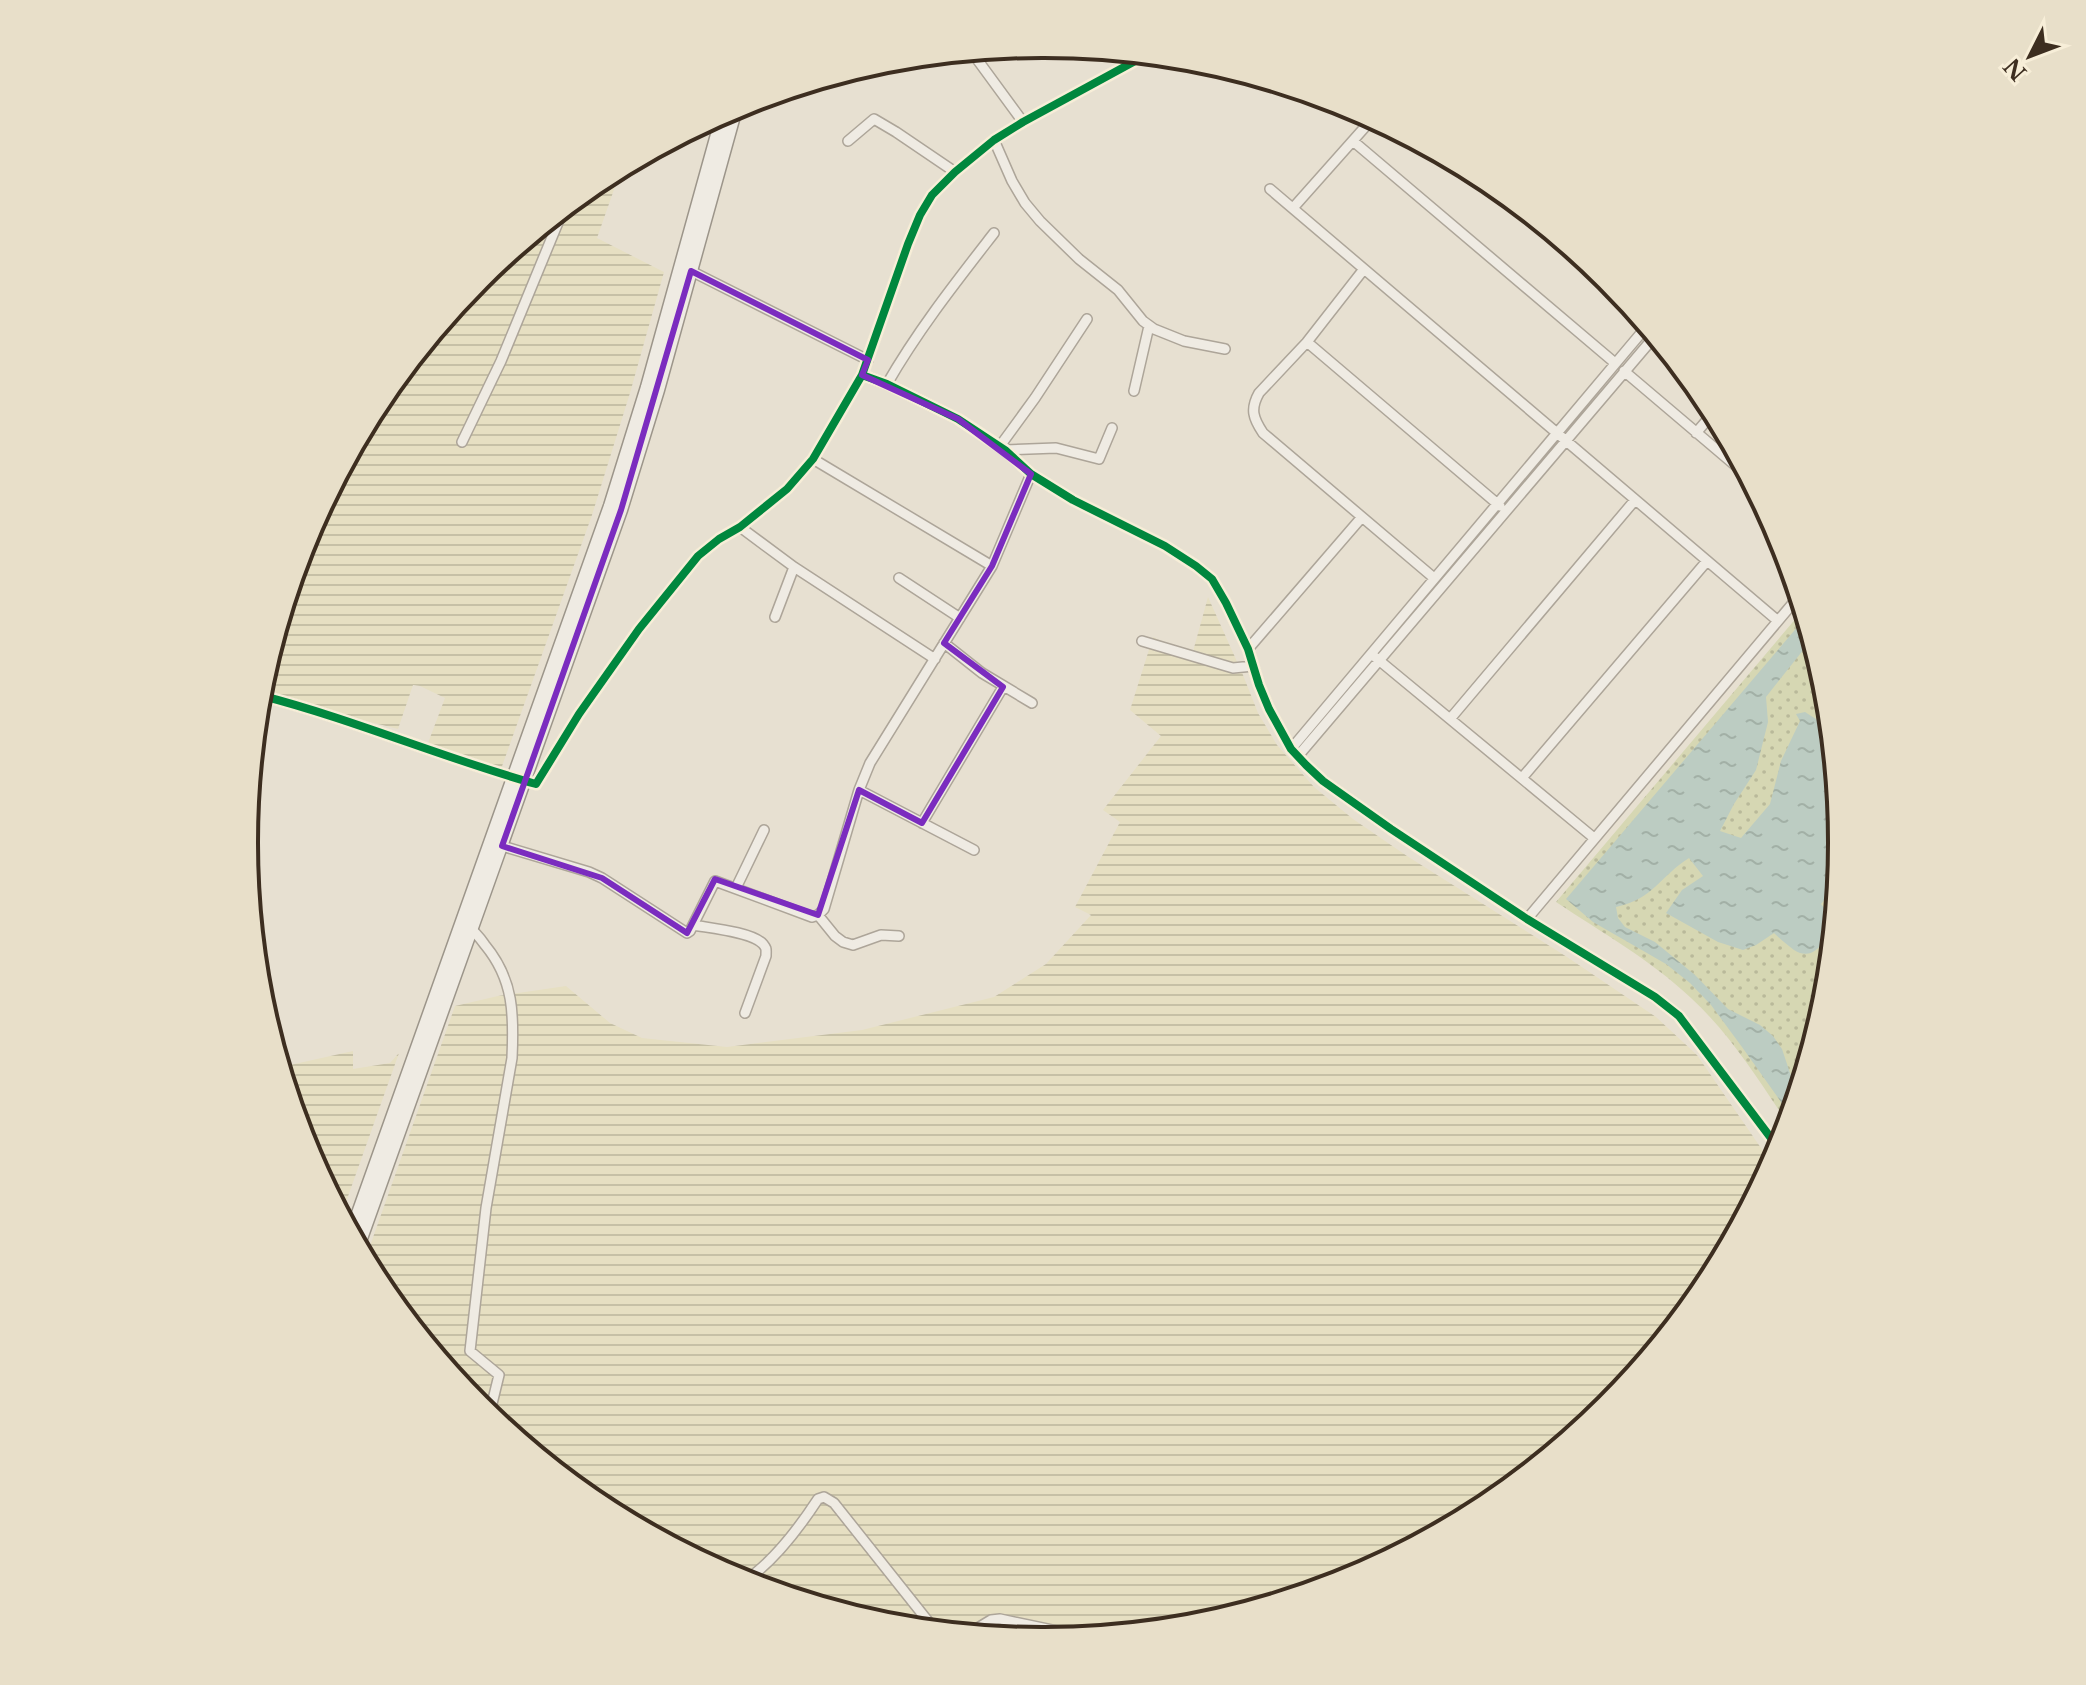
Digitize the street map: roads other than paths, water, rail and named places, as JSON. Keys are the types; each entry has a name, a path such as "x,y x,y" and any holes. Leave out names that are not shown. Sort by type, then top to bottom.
{"main road":[{"path":"363,1233 495,847 621,510 658,390 732,123"},
{"path":"519,780 629,446 718,129"},
{"path":"356,1220 467,927"}],"street":[{"path":"979,61 1023,122"},
{"path":"272,699 536,784 579,714 630,641 689,566 719,539 740,527 787,489 813,459 862,375 908,244 932,195 994,140 1130,64"},
{"path":"848,141 874,119 955,172"},
{"path":"1293,208 1365,128"},
{"path":"994,140 1025,203 1079,259 1118,290 1149,326 1184,341 1225,349"},
{"path":"1353,141 1615,363"},
{"path":"1270,189 1778,621"},
{"path":"462,442 501,361 556,228"},
{"path":"887,384 934,310 994,233"},
{"path":"1364,269 1307,342 1259,393 1252,410 1263,433 1434,578"},
{"path":"691,271 868,360"},
{"path":"1002,448 1087,319"},
{"path":"1134,391 1149,326"},
{"path":"1375,657 1434,578 1640,334"},
{"path":"1307,342 1505,511"},
{"path":"1294,753 1648,344"},
{"path":"1624,371 1727,458"},
{"path":"862,375 958,419 1002,448 1031,474 1073,500 1165,546 1212,579 1248,649 1269,709 1294,753 1323,781 1391,829 1527,919 1655,997 1679,1016 1770,1137"},
{"path":"1696,433 1705,423"},
{"path":"1002,448 1056,448 1099,459 1112,428"},
{"path":"813,459 992,566"},
{"path":"495,847 589,872 687,933 715,881 812,917 818,915 824,909 859,790 878,749 992,566 1031,474"},
{"path":"1450,719 1635,500"},
{"path":"1248,649 1362,517"},
{"path":"740,527 794,567 935,659"},
{"path":"1522,778 1707,561"},
{"path":"775,617 794,567"},
{"path":"899,578 960,618"},
{"path":"1527,919 1791,606"},
{"path":"1142,641 1233,668 1253,666"},
{"path":"944,643 982,673 1032,703"},
{"path":"1375,657 1594,838"},
{"path":"922,823 1003,687"},
{"path":"859,790 974,850"},
{"path":"736,888 764,830"},
{"path":"818,915 835,936 853,945 881,935 899,936"},
{"path":"693,925 752,937 767,950 745,1013"},
{"path":"467,927 501,966 506,978 513,1041 486,1208 470,1351 499,1375 493,1401"},
{"path":"756,1572 788,1540 818,1499 824,1497 834,1503 925,1617"},
{"path":"984,1624 1000,1619 1037,1627"}],"water":[{"path":"1797,627 1803,650 1766,697 1768,722 1756,770 1720,831 1741,838 1770,804 1781,761 1800,721 1796,714 1805,712 1817,720 1828,842 1826,898 1821,904 1825,908 1821,945 1815,951 1802,953 1774,933 1743,950 1718,942 1666,913 1682,890 1703,876 1689,858 1648,893 1616,907 1618,918 1625,927 1655,942 1695,975 1728,1009 1760,1025 1773,1036 1782,1049 1792,1077 1783,1104 1711,1005 1690,983 1666,964 1593,922 1566,899"}]}
